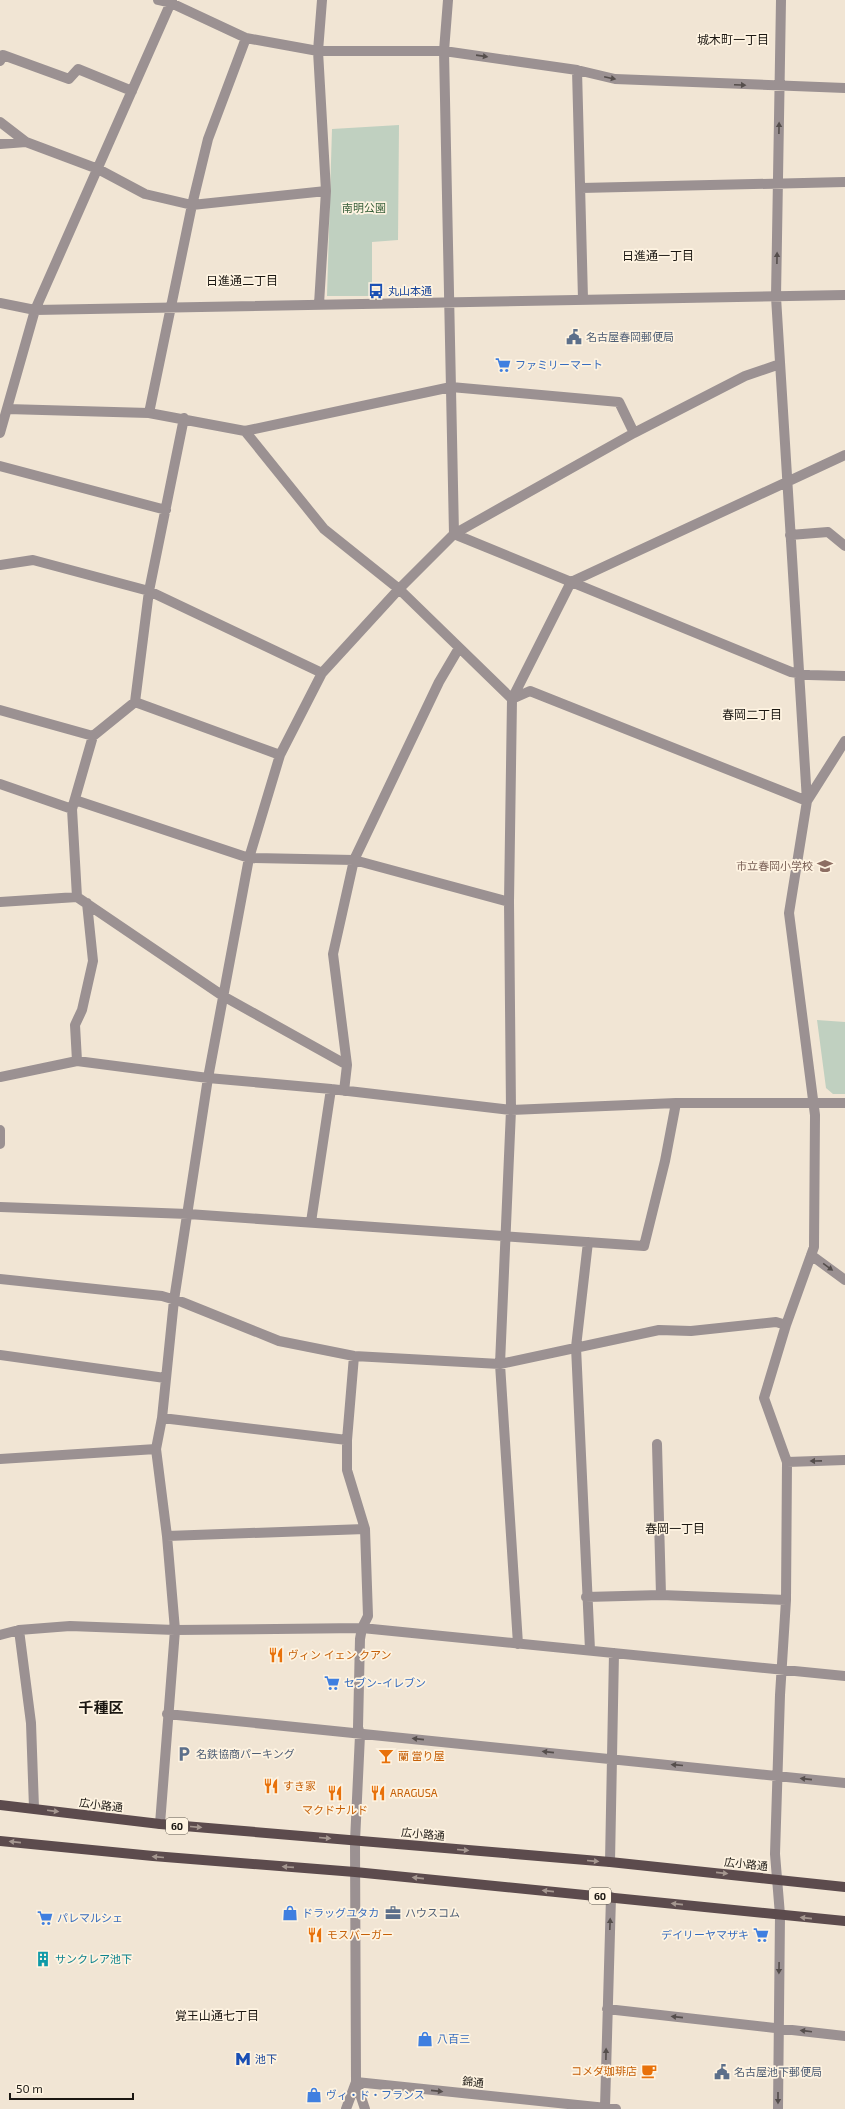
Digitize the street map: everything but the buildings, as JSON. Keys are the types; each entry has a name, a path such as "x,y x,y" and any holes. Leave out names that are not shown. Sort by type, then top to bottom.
{"main road":[{"name":"広小路通","path":"0,1805 160,1824 610,1862 778,1879 845,1888"},
{"name":"60","path":"0,1841 153,1856 355,1872 845,1921"}],"street":[{"path":"158,0 171,2 246,38 318,51 444,51 577,70 615,80 779,87 845,88"},
{"path":"319,304 326,191 318,51 322,0"},
{"path":"448,0 444,51 454,534"},
{"path":"778,2109 780,1915 778,1879 775,1865 786,1600 787,1462 764,1398 786,1325 814,1247 814,1104 789,913 807,801 776,297 781,0"},
{"path":"0,433 35,310 171,2"},
{"path":"149,412 192,205 208,139 246,38"},
{"path":"0,61 3,55 69,79 78,69 132,91"},
{"path":"577,70 583,299"},
{"path":"0,122 26,142 98,169 145,194 192,205 326,191"},
{"path":"0,144 26,142"},
{"path":"581,188 845,182"},
{"path":"0,303 35,310 450,301 845,295"},
{"path":"160,1824 167,1714 175,1630 167,1536 156,1448 162,1418 174,1300 208,1078 249,858 280,755 322,672 398,589 454,534 634,433 745,376 780,364"},
{"path":"7,409 149,412 245,431 451,387 619,402 634,433"},
{"path":"76,897 74,804 93,736 135,702 149,591 184,418"},
{"path":"245,431 324,529 398,589 512,699"},
{"path":"518,1644 500,1364 511,1110 509,902 512,699 571,582 845,455"},
{"path":"0,466 166,510"},
{"path":"790,535 828,532 845,546"},
{"path":"454,534 791,672 809,675 845,676"},
{"path":"0,565 33,560 149,591 322,672"},
{"path":"344,1091 347,1065 333,954 354,860 439,682 459,648"},
{"path":"512,699 530,691 807,801"},
{"path":"135,702 280,755"},
{"path":"0,710 93,736"},
{"path":"807,801 845,741"},
{"path":"0,784 74,804 249,858 354,860 509,902"},
{"path":"0,902 76,897 223,996 347,1065"},
{"path":"77,1061 75,1025 82,1010 93,961 87,903"},
{"path":"0,1077 77,1061 208,1078 331,1089 511,1110 676,1103 845,1103"},
{"path":"311,1222 331,1089"},
{"path":"0,1207 188,1214 644,1246 665,1161 676,1103"},
{"path":"0,1130 0,1144"},
{"path":"588,1242 576,1347 586,1597 590,1650"},
{"path":"811,1255 845,1280"},
{"path":"0,1279 154,1296 174,1300 279,1341 354,1356 500,1364 659,1330 691,1330 776,1322 786,1325"},
{"path":"0,1355 165,1378"},
{"path":"354,1356 347,1440 347,1470 365,1529 368,1616 362,1628 360,1654 360,1735 354,1841 356,2082 364,2109"},
{"path":"162,1418 347,1440"},
{"path":"656,1444 661,1595"},
{"path":"0,1458 156,1448"},
{"path":"787,1462 845,1460"},
{"path":"167,1536 365,1529"},
{"path":"586,1597 661,1595 786,1600"},
{"path":"0,1635 19,1630 70,1626 175,1630 362,1628 845,1676"},
{"path":"19,1630 31,1723 34,1808"},
{"path":"610,1862 614,1653"},
{"path":"167,1714 360,1735 845,1782"},
{"path":"605,2107 611,1897"},
{"path":"607,2009 845,2036"},
{"path":"346,2109 356,2082"},
{"name":"錦通","path":"356,2082 616,2109"}],"green space":[{"name":"南明公園","path":"399,125 398,240 372,242 372,296 327,296 332,129"},
{"path":"817,1020 845,1022 845,1094 833,1094 826,1088"}],"place":[{"name":"丸山本通","path":"376,291"},
{"name":"名古屋春岡郵便局","path":"574,337"},
{"name":"ファミリーマート","path":"503,365"},
{"name":"市立春岡小学校","path":"825,866"},
{"name":"ヴィン イェン クアン","path":"276,1655"},
{"name":"セブン-イレブン","path":"332,1683"},
{"name":"名鉄協商パーキング","path":"184,1754"},
{"name":"蘭 當り屋","path":"386,1756"},
{"name":"すき家","path":"271,1786"},
{"name":"マクドナルド","path":"335,1793"},
{"name":"ARAGUSA","path":"378,1793"},
{"name":"ドラッグユタカ","path":"290,1913"},
{"name":"ハウスコム","path":"393,1913"},
{"name":"パレマルシェ","path":"45,1918"},
{"name":"モスバーガー","path":"315,1935"},
{"name":"デイリーヤマザキ","path":"761,1935"},
{"name":"サンクレア池下","path":"43,1959"},
{"name":"八百三","path":"425,2039"},
{"name":"池下","path":"243,2059"},
{"name":"コメダ珈琲店","path":"649,2071"},
{"name":"名古屋池下郵便局","path":"722,2072"},
{"name":"ヴィ・ド・フランス","path":"314,2095"}],"district":[{"name":"城木町一丁目","path":"733,40"},
{"name":"日進通一丁目","path":"658,256"},
{"name":"日進通二丁目","path":"242,281"},
{"name":"春岡二丁目","path":"752,715"},
{"name":"春岡一丁目","path":"675,1529"},
{"name":"千種区","path":"101,1708"},
{"name":"覚王山通七丁目","path":"217,2016"}]}
